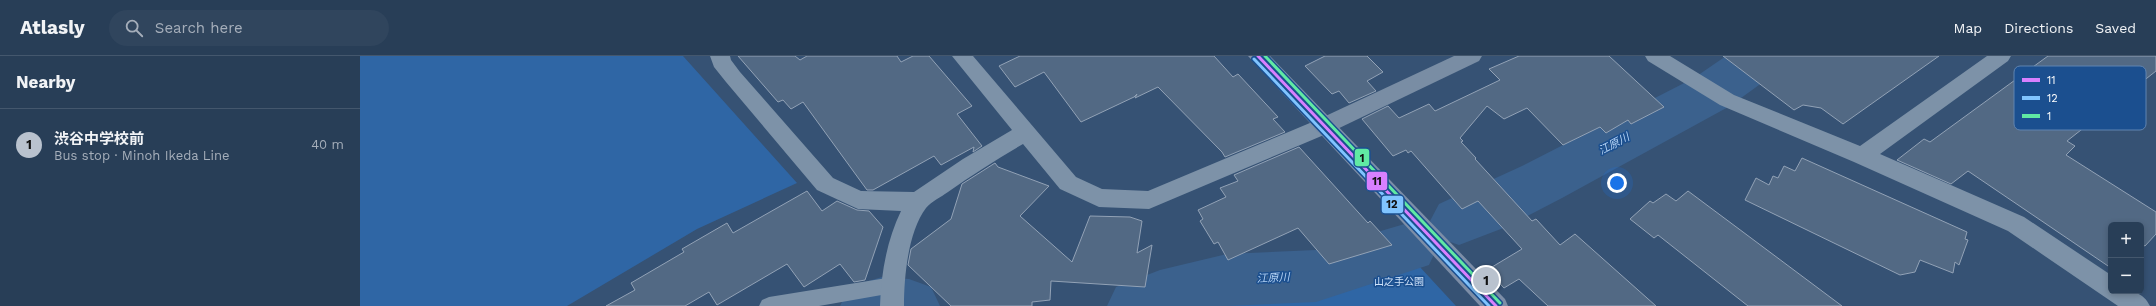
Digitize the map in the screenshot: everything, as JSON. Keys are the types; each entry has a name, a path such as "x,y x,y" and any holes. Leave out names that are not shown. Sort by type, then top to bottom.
{"main road":[{"path":"1258,56 1496,306"}],"street":[{"path":"720,56 721,62 733,77 825,184 858,200 891,202 919,201"},
{"path":"962,56 1068,182 1099,198 1149,200 1324,126 1472,56"},
{"path":"1656,56 1727,100 1862,156 2016,224 2108,286"},
{"path":"1862,156 2001,56"},
{"path":"892,296 903,233 910,215 919,201 961,171 1026,132"},
{"path":"2120,294 2138,306"}],"lane":[{"path":"769,306 892,296"}],"green space":[{"path":"360,56 683,56 797,183 697,229 567,306 360,306"},
{"name":"山之手公園","path":"1406,252 1456,306 1148,306 1202,288 1325,279"}],"building":[{"path":"738,56 795,56 800,60 807,56 897,56 901,62 913,56 929,56 972,106 957,114 982,146 973,152 974,147 941,165 934,156 873,190 867,190 803,102 791,109 783,100 778,102"},
{"path":"1020,56 1214,56 1233,77 1238,74 1278,117 1273,119 1285,132 1225,157 1222,152 1158,87 1135,98 1137,94 1134,97 1081,122 1044,72 1015,87 999,66"},
{"path":"1325,56 1367,56 1383,72 1367,81 1376,91 1349,103 1339,91 1332,94 1305,66"},
{"path":"1519,56 1609,56 1664,107 1631,124 1628,120 1606,133 1600,127 1563,145 1527,108 1504,119 1487,106 1460,138 1463,141 1461,142 1476,158 1475,159 1532,221 1536,219 1560,245 1575,234 1656,306 1548,306 1519,279 1504,288 1487,270 1522,249 1478,201 1462,209 1411,151 1408,153 1406,150 1393,156 1362,119 1388,106 1399,118 1429,104 1435,111 1500,80 1489,69"},
{"path":"1723,56 1939,56 1843,124 1821,108 1803,105 1794,110"},
{"path":"2048,56 2156,56 2156,71 2146,79 2146,66 2034,66"},
{"path":"2014,81 2014,130 2081,130 2067,141 2075,146 2066,155 2156,212 2156,234 2145,246 2144,222 2108,222 2108,266 1968,171 1951,184 1897,160 1924,139 1930,142"},
{"path":"1299,147 1368,223 1370,221 1392,245 1329,264 1298,228 1228,260 1218,242 1214,244 1200,221 1203,219 1198,210 1226,197 1220,188 1238,181 1234,175"},
{"path":"1802,158 1967,232 1965,239 1968,240 1959,265 1955,262 1953,273 1920,260 1915,272 1900,275 1745,200 1756,178 1769,185 1773,176 1778,178 1784,166 1795,171"},
{"path":"995,163 998,167 1049,186 1020,216 1072,262 1090,216 1130,217 1142,221 1137,253 1152,245 1145,287 1051,281 1050,300 1032,302 1032,306 951,306 908,265 911,249 951,219 962,184"},
{"path":"807,191 822,211 837,201 857,210 869,211 883,227 865,280 854,282 840,264 804,287 787,264 717,305 709,292 685,306 606,306 635,290 631,283 684,252 682,249 727,223 733,233"},
{"path":"1688,191 1842,306 1748,306 1658,235 1654,238 1630,219 1650,201 1653,203 1666,194 1676,201"}],"waterway":[{"name":"江原川","path":"1459,221 1486,210 1542,182 1712,92 1763,56"},
{"name":"江原川","path":"1138,306 1160,297 1227,280 1316,276 1408,248"},
{"name":"江原川","path":"871,306 882,304 909,306"}],"transit line":[{"name":"11","path":"1258,56 1496,306"},
{"name":"1","path":"1265,56 1500,303"},
{"name":"12","path":"1254,59 1489,306"}],"place":[{"name":"渋谷中学校前","path":"1486,280"}]}
